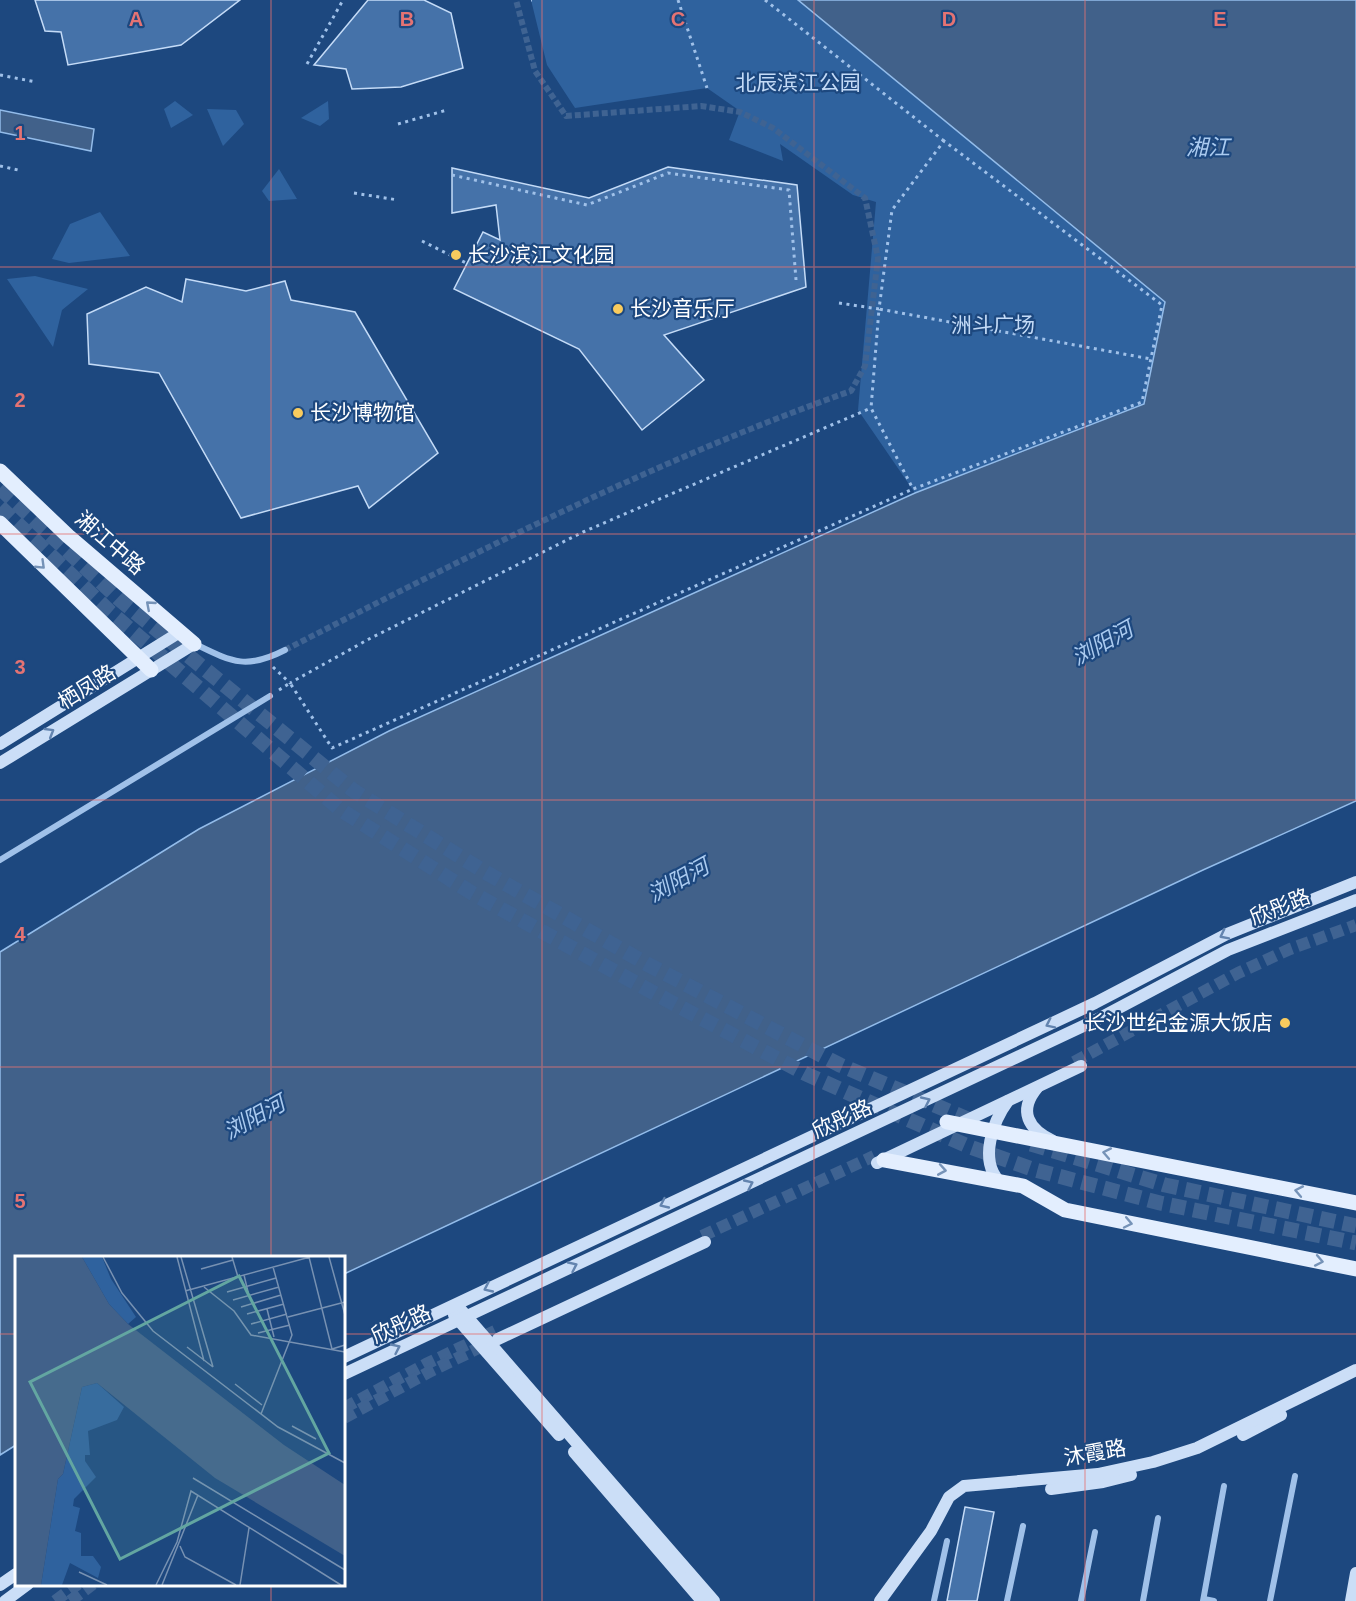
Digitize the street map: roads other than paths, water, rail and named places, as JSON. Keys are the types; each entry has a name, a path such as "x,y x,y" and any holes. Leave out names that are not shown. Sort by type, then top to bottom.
{"main road":[{"name":"湘江中路","path":"0,471 68,536 194,644"},
{"path":"0,524 151,670"},
{"name":"栖凤路","path":"0,744 180,632"},
{"name":"栖凤路","path":"0,763 194,644"},
{"name":"欣彤路","path":"345,1357 1084,1008 1227,934 1356,882"},
{"name":"欣彤路","path":"345,1374 1098,1019 1228,950 1356,900"},
{"path":"878,1160 1077,1064"},
{"path":"953,1123 1008,1101 1032,1085"},
{"path":"1032,1085 1025,1114 1037,1131 1063,1145"},
{"path":"999,1181 990,1169 993,1131 1008,1101"},
{"path":"953,1123 1356,1203"},
{"path":"878,1160 1023,1186 1065,1210 1356,1269"},
{"path":"497,1335 703,1239"},
{"path":"451,1305 714,1601"},
{"path":"462,1317 702,1601"},
{"name":"沐霞路","path":"880,1601 931,1531 950,1497 964,1486 1098,1474 1153,1462 1197,1448 1356,1370"},
{"name":"沐霞路","path":"888,1601 937,1535 957,1498 966,1492 976,1489 1048,1489 1092,1484 1157,1469 1210,1450 1356,1378"},
{"path":"1353,1593 1356,1573"},
{"path":"0,1585 15,1575"},
{"path":"5,1601 25,1586"}],"street":[{"path":"194,644 230,661 265,660 285,650"},
{"path":"0,860 270,696"},
{"path":"1270,1601 1295,1476"},
{"path":"1214,1601 1204,1600 1224,1486"},
{"path":"1143,1601 1158,1518"},
{"path":"1007,1601 1023,1526"},
{"path":"1081,1601 1095,1532"},
{"path":"934,1601 947,1541"}],"water":[{"path":"798,0 1356,0 1356,801 1203,870 345,1274 345,1256 15,1256 15,1446 0,1455 0,952 199,829 389,731 915,493 1144,404 1165,302"},
{"path":"0,110 94,129 91,151 0,132"}],"tunnel":[{"path":"285,650 494,544 635,478 706,447 851,391 865,366 878,258 865,198 773,128 740,112 701,106 566,116 535,71 516,0"},
{"path":"0,488 119,599 354,791 485,872 647,964 840,1065 977,1123"},
{"path":"0,507 110,612 341,810 472,893 654,993 806,1074 970,1147 1032,1169 1160,1203 1356,1243"},
{"path":"1074,1062 1238,973 1290,949 1356,925"},
{"path":"1031,1144 1165,1185 1356,1226"},
{"path":"702,1236 874,1156"},
{"path":"345,1407 426,1364 495,1331"},
{"path":"345,1417 489,1343"},
{"path":"55,1601 75,1586"},
{"path":"70,1601 90,1586"}],"place":[{"name":"长沙滨江文化园","path":"456,255"},
{"name":"长沙音乐厅","path":"618,309"},
{"name":"长沙博物馆","path":"298,413"},
{"name":"长沙世纪金源大饭店","path":"1285,1023"}],"park label":[{"name":"北辰滨江公园","path":"798,83"},
{"name":"洲斗广场","path":"993,325"}],"water label":[{"name":"湘江","path":"1208,147"},
{"name":"浏阳河","path":"1102,643"},
{"name":"浏阳河","path":"678,880"},
{"name":"浏阳河","path":"254,1117"}]}
